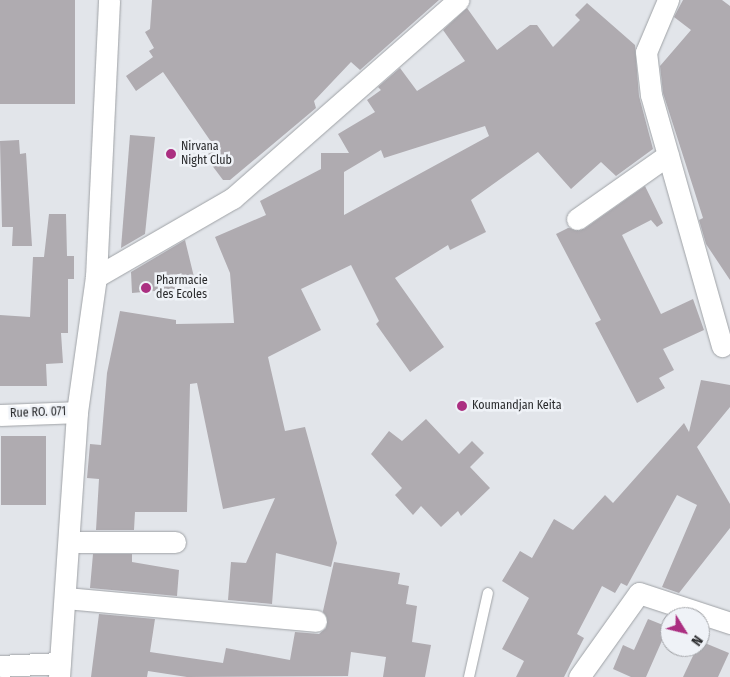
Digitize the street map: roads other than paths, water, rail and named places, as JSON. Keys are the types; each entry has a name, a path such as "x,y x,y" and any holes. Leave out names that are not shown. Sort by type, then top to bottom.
{"street":[{"path":"0,666 59,670 77,412 96,278 108,0"},
{"path":"96,278 233,198 458,0"},
{"path":"668,0 646,52 651,94 722,346"},
{"path":"577,219 668,155"},
{"name":"Rue RO. 071","path":"0,415 77,412"},
{"path":"69,542 175,542"},
{"path":"579,677 639,592 730,624"},
{"path":"65,598 316,621"}],"lane":[{"path":"469,677 488,594"}],"place":[{"name":"Nirvana Night Club","path":"171,154"},
{"name":"Pharmacie des Ecoles","path":"146,288"},
{"name":"Koumandjan Keita","path":"462,406"}]}
